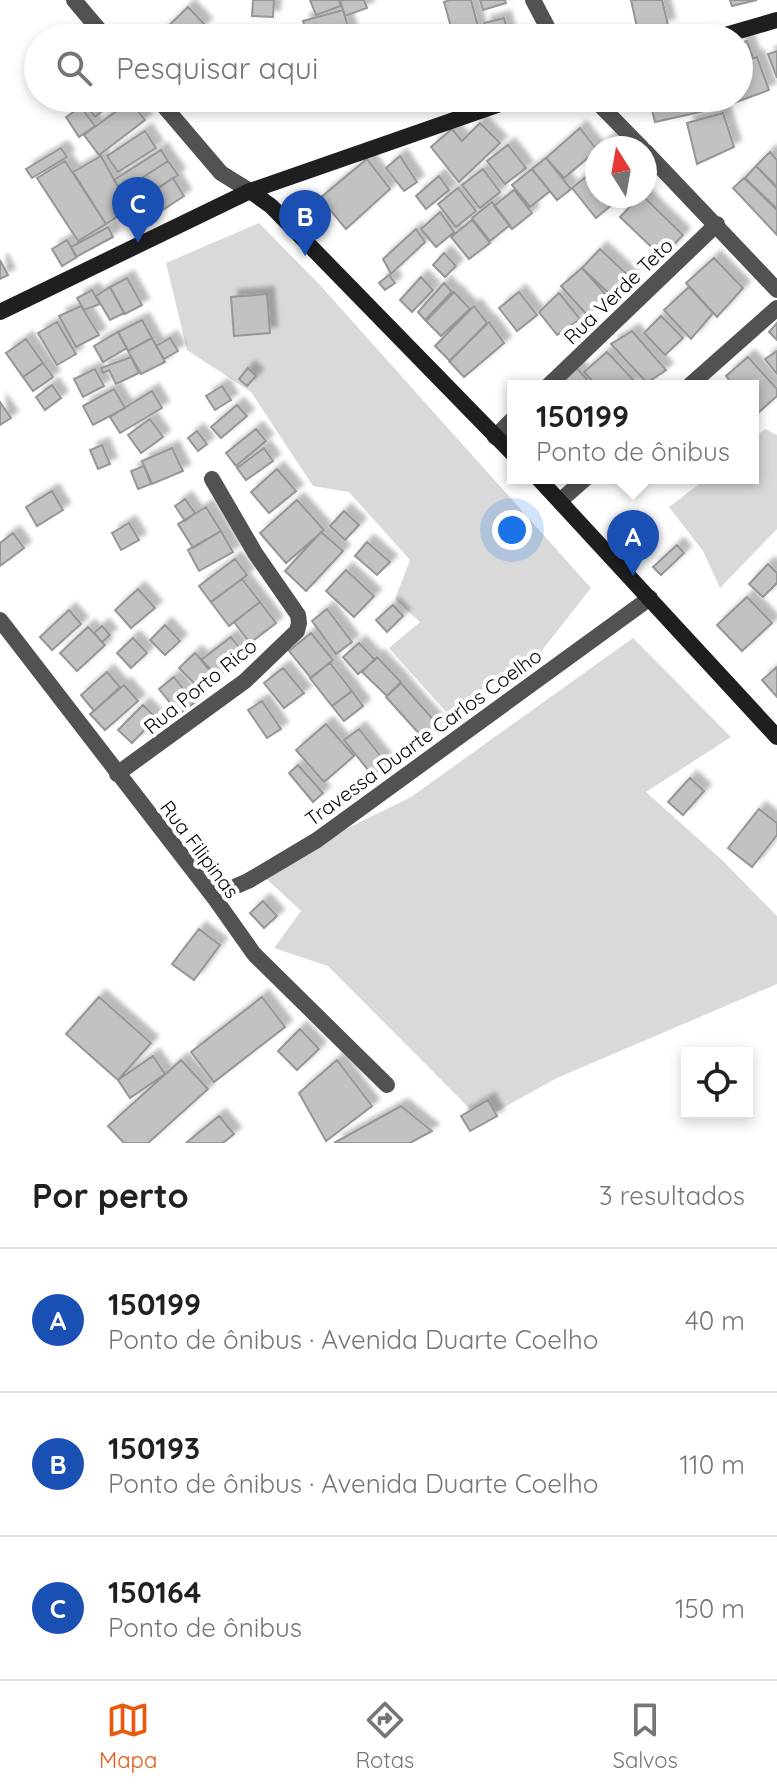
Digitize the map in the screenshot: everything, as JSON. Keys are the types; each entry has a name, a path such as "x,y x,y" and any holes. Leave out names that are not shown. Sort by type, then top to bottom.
{"main road":[{"path":"753,27 777,20"},
{"path":"0,312 250,191 477,112"},
{"path":"250,191 271,206 507,448"},
{"path":"544,484 777,737"}],"street":[{"path":"74,0 94,24"},
{"path":"533,0 546,24"},
{"path":"169,112 221,173 250,191"},
{"path":"607,112 630,136"},
{"path":"657,163 777,290"},
{"name":"Rua Verde Teto","path":"554,380 717,224"},
{"path":"696,380 777,308"},
{"path":"495,437 507,425"},
{"name":"Rua Porto Rico","path":"117,774 245,681 297,631 298,615 255,553 212,479"},
{"path":"561,500 579,484"},
{"name":"Travessa Duarte Carlos Coelho","path":"213,896 248,881 317,840 650,598"},
{"name":"Rua Filipinas","path":"0,620 213,896 254,954 387,1085"}],"shaded area":[{"path":"259,223 319,284 591,588 536,658 448,714 389,648 420,622 395,599 410,560 349,492 313,486 251,392 187,350 166,263"},
{"path":"765,429 777,435 777,529 720,588 703,551 669,507 699,484 759,484 759,434"},
{"path":"633,638 731,737 646,792 722,860 777,916 777,984 557,1078 481,1120 328,966 274,948 301,911 259,872 411,797"}],"building":[{"path":"253,0 274,0 273,17 252,16"},
{"path":"310,0 339,0 341,6 316,15"},
{"path":"340,0 364,0 367,8 345,16"},
{"path":"471,0 477,24 450,24 444,2"},
{"path":"480,0 505,0 506,3 483,10"},
{"path":"631,0 662,0 668,24 636,24"},
{"path":"730,0 757,0 732,6"},
{"path":"188,7 204,24 170,24"},
{"path":"343,10 347,24 304,24 303,21"},
{"path":"504,18 506,24 484,24"},
{"path":"777,51 777,78 768,54"},
{"path":"757,57 769,90 753,96 753,58"},
{"path":"74,112 85,112 95,126 79,137 66,117"},
{"path":"115,112 139,112 145,120 99,155 84,135"},
{"path":"652,112 700,112 655,122"},
{"path":"723,113 734,147 697,164 687,123"},
{"path":"480,123 500,143 459,182 431,147 452,129 462,141"},
{"path":"580,128 586,136 585,160 564,178 546,158"},
{"path":"145,131 156,148 118,172 107,156"},
{"path":"508,145 526,168 505,184 487,161"},
{"path":"61,148 67,157 32,178 26,169"},
{"path":"161,150 168,161 122,191 114,180"},
{"path":"770,152 777,160 777,187 756,166"},
{"path":"101,156 130,208 106,224 73,172"},
{"path":"400,156 417,182 404,191 386,168"},
{"path":"546,158 571,189 557,200 532,169"},
{"path":"367,159 390,189 346,229 320,198"},
{"path":"65,161 106,224 78,241 37,178"},
{"path":"168,161 178,175 131,206 122,191"},
{"path":"756,166 777,188 777,209 745,178"},
{"path":"483,169 500,192 480,208 462,185"},
{"path":"532,169 550,191 530,207 512,185"},
{"path":"439,176 449,190 426,209 416,196"},
{"path":"173,178 184,196 143,223 131,206"},
{"path":"585,178 585,204 572,188"},
{"path":"744,178 777,210 777,235 733,188"},
{"path":"458,188 476,211 456,227 438,204"},
{"path":"514,190 532,213 512,229 494,206"},
{"path":"492,202 510,225 490,241 472,218"},
{"path":"588,208 608,208 596,218"},
{"path":"629,208 655,208 683,235 662,257 620,217"},
{"path":"440,212 454,232 436,247 421,229"},
{"path":"472,220 490,243 469,259 451,237"},
{"path":"108,227 113,237 76,257 71,247"},
{"path":"416,229 425,242 391,274 383,259"},
{"path":"67,240 77,257 62,266 52,249"},
{"path":"600,249 631,278 613,297 582,268"},
{"path":"444,253 456,266 445,277 433,265"},
{"path":"714,258 743,288 717,317 686,283"},
{"path":"0,260 8,275 0,279"},
{"path":"582,268 608,297 587,315 561,286"},
{"path":"389,275 395,283 385,290 379,283"},
{"path":"421,277 433,290 412,312 400,300"},
{"path":"127,278 142,305 125,314 110,287"},
{"path":"444,283 452,292 425,320 418,312"},
{"path":"110,287 124,313 110,320 96,296"},
{"path":"689,287 713,313 691,339 664,310"},
{"path":"92,290 100,304 84,310 77,298"},
{"path":"454,292 470,309 441,336 426,321"},
{"path":"519,292 537,315 517,331 499,308"},
{"path":"559,293 580,319 557,335 539,312"},
{"path":"267,294 270,333 234,336 231,297"},
{"path":"81,306 99,335 76,347 59,316"},
{"path":"474,306 487,323 450,361 435,346"},
{"path":"661,316 683,338 665,355 644,333"},
{"path":"142,320 152,338 128,351 118,332"},
{"path":"57,322 76,354 57,365 38,333"},
{"path":"489,322 504,343 464,377 449,361"},
{"path":"777,323 777,340 769,332"},
{"path":"632,331 666,370 651,380 644,380 611,344"},
{"path":"118,332 127,348 103,362 94,346"},
{"path":"152,338 165,362 141,374 128,351"},
{"path":"170,338 178,351 164,359 156,346"},
{"path":"26,339 43,363 23,377 6,353"},
{"path":"777,351 777,374 765,359"},
{"path":"607,352 633,380 591,380 584,372"},
{"path":"131,357 139,373 116,384 109,370 103,373 101,368"},
{"path":"748,357 777,389 777,396 759,412 759,380 729,380 726,376"},
{"path":"43,363 53,377 33,391 23,377"},
{"path":"574,365 588,380 565,380 562,377"},
{"path":"248,368 256,376 247,386 239,379"},
{"path":"95,369 104,386 83,397 74,379"},
{"path":"52,385 61,398 45,410 36,397"},
{"path":"222,386 231,400 215,410 206,396"},
{"path":"114,389 125,408 93,425 83,406"},
{"path":"152,391 162,408 120,433 110,417"},
{"path":"0,402 11,418 0,425"},
{"path":"237,405 247,416 221,438 211,427"},
{"path":"150,419 163,437 141,453 128,435"},
{"path":"256,429 266,441 236,466 226,453"},
{"path":"197,431 207,444 198,451 188,438"},
{"path":"102,445 110,464 98,469 90,450"},
{"path":"172,448 183,471 152,484 142,461"},
{"path":"264,448 273,461 246,480 237,468"},
{"path":"144,466 151,484 138,489 131,471"},
{"path":"277,469 296,491 269,513 251,492"},
{"path":"52,491 63,510 37,526 26,507"},
{"path":"185,499 195,513 185,521 175,506"},
{"path":"297,500 324,530 286,563 260,533"},
{"path":"206,507 221,531 193,548 178,524"},
{"path":"344,511 359,525 345,540 330,526"},
{"path":"129,523 139,540 121,550 112,533"},
{"path":"221,531 233,552 199,571 188,550"},
{"path":"321,532 343,551 306,591 285,571"},
{"path":"13,533 24,548 0,566 0,543"},
{"path":"367,542 390,562 377,575 355,556"},
{"path":"677,545 684,553 661,575 653,567"},
{"path":"235,559 247,575 211,602 199,586"},
{"path":"768,564 777,573 777,583 763,597 749,584"},
{"path":"346,570 374,596 354,617 326,591"},
{"path":"242,579 260,602 229,626 211,602"},
{"path":"138,589 155,608 131,628 115,610"},
{"path":"747,597 772,623 742,651 717,625"},
{"path":"260,602 276,623 250,643 234,622"},
{"path":"393,605 403,616 387,632 376,620"},
{"path":"327,609 352,642 336,654 312,621"},
{"path":"69,610 81,624 52,650 40,637"},
{"path":"165,625 180,641 165,655 150,640"},
{"path":"102,626 110,635 102,642 94,633"},
{"path":"88,627 105,645 77,671 60,653"},
{"path":"311,633 333,660 311,678 289,651"},
{"path":"231,637 245,655 216,678 201,660"},
{"path":"133,638 147,653 131,668 117,653"},
{"path":"359,643 375,660 358,674 343,657"},
{"path":"195,653 218,677 203,692 179,668"},
{"path":"377,657 401,682 387,696 362,672"},
{"path":"330,663 352,691 332,706 310,678"},
{"path":"777,667 777,697 762,680"},
{"path":"283,668 304,693 284,708 264,683"},
{"path":"107,672 120,687 94,711 81,695"},
{"path":"174,677 194,703 179,714 159,689"},
{"path":"401,683 438,725 423,738 386,697"},
{"path":"124,685 138,701 105,730 90,714"},
{"path":"352,691 363,706 344,721 332,706"},
{"path":"262,701 281,729 267,738 248,710"},
{"path":"143,705 156,718 132,743 118,730"},
{"path":"326,724 354,756 324,782 296,750"},
{"path":"359,729 387,764 372,775 344,740"},
{"path":"298,765 323,793 313,802 289,773"},
{"path":"690,778 704,791 683,815 668,802"},
{"path":"759,809 777,823 777,835 752,867 728,848"},
{"path":"263,901 277,916 264,928 250,913"},
{"path":"199,929 220,945 194,980 172,964"},
{"path":"99,997 151,1043 118,1080 66,1034"},
{"path":"262,997 285,1027 214,1082 191,1052"},
{"path":"300,1029 319,1049 297,1070 278,1051"},
{"path":"153,1056 165,1074 130,1098 118,1080"},
{"path":"181,1060 208,1089 148,1143 124,1143 108,1126"},
{"path":"337,1060 372,1106 326,1141 299,1093"},
{"path":"488,1100 497,1116 470,1131 461,1116"},
{"path":"401,1106 432,1131 410,1143 334,1143"},
{"path":"219,1116 234,1134 223,1143 186,1143"}],"place":[{"name":"150164","path":"138,243"},
{"name":"150193","path":"305,256"},
{"name":"150199","path":"633,576"}]}
